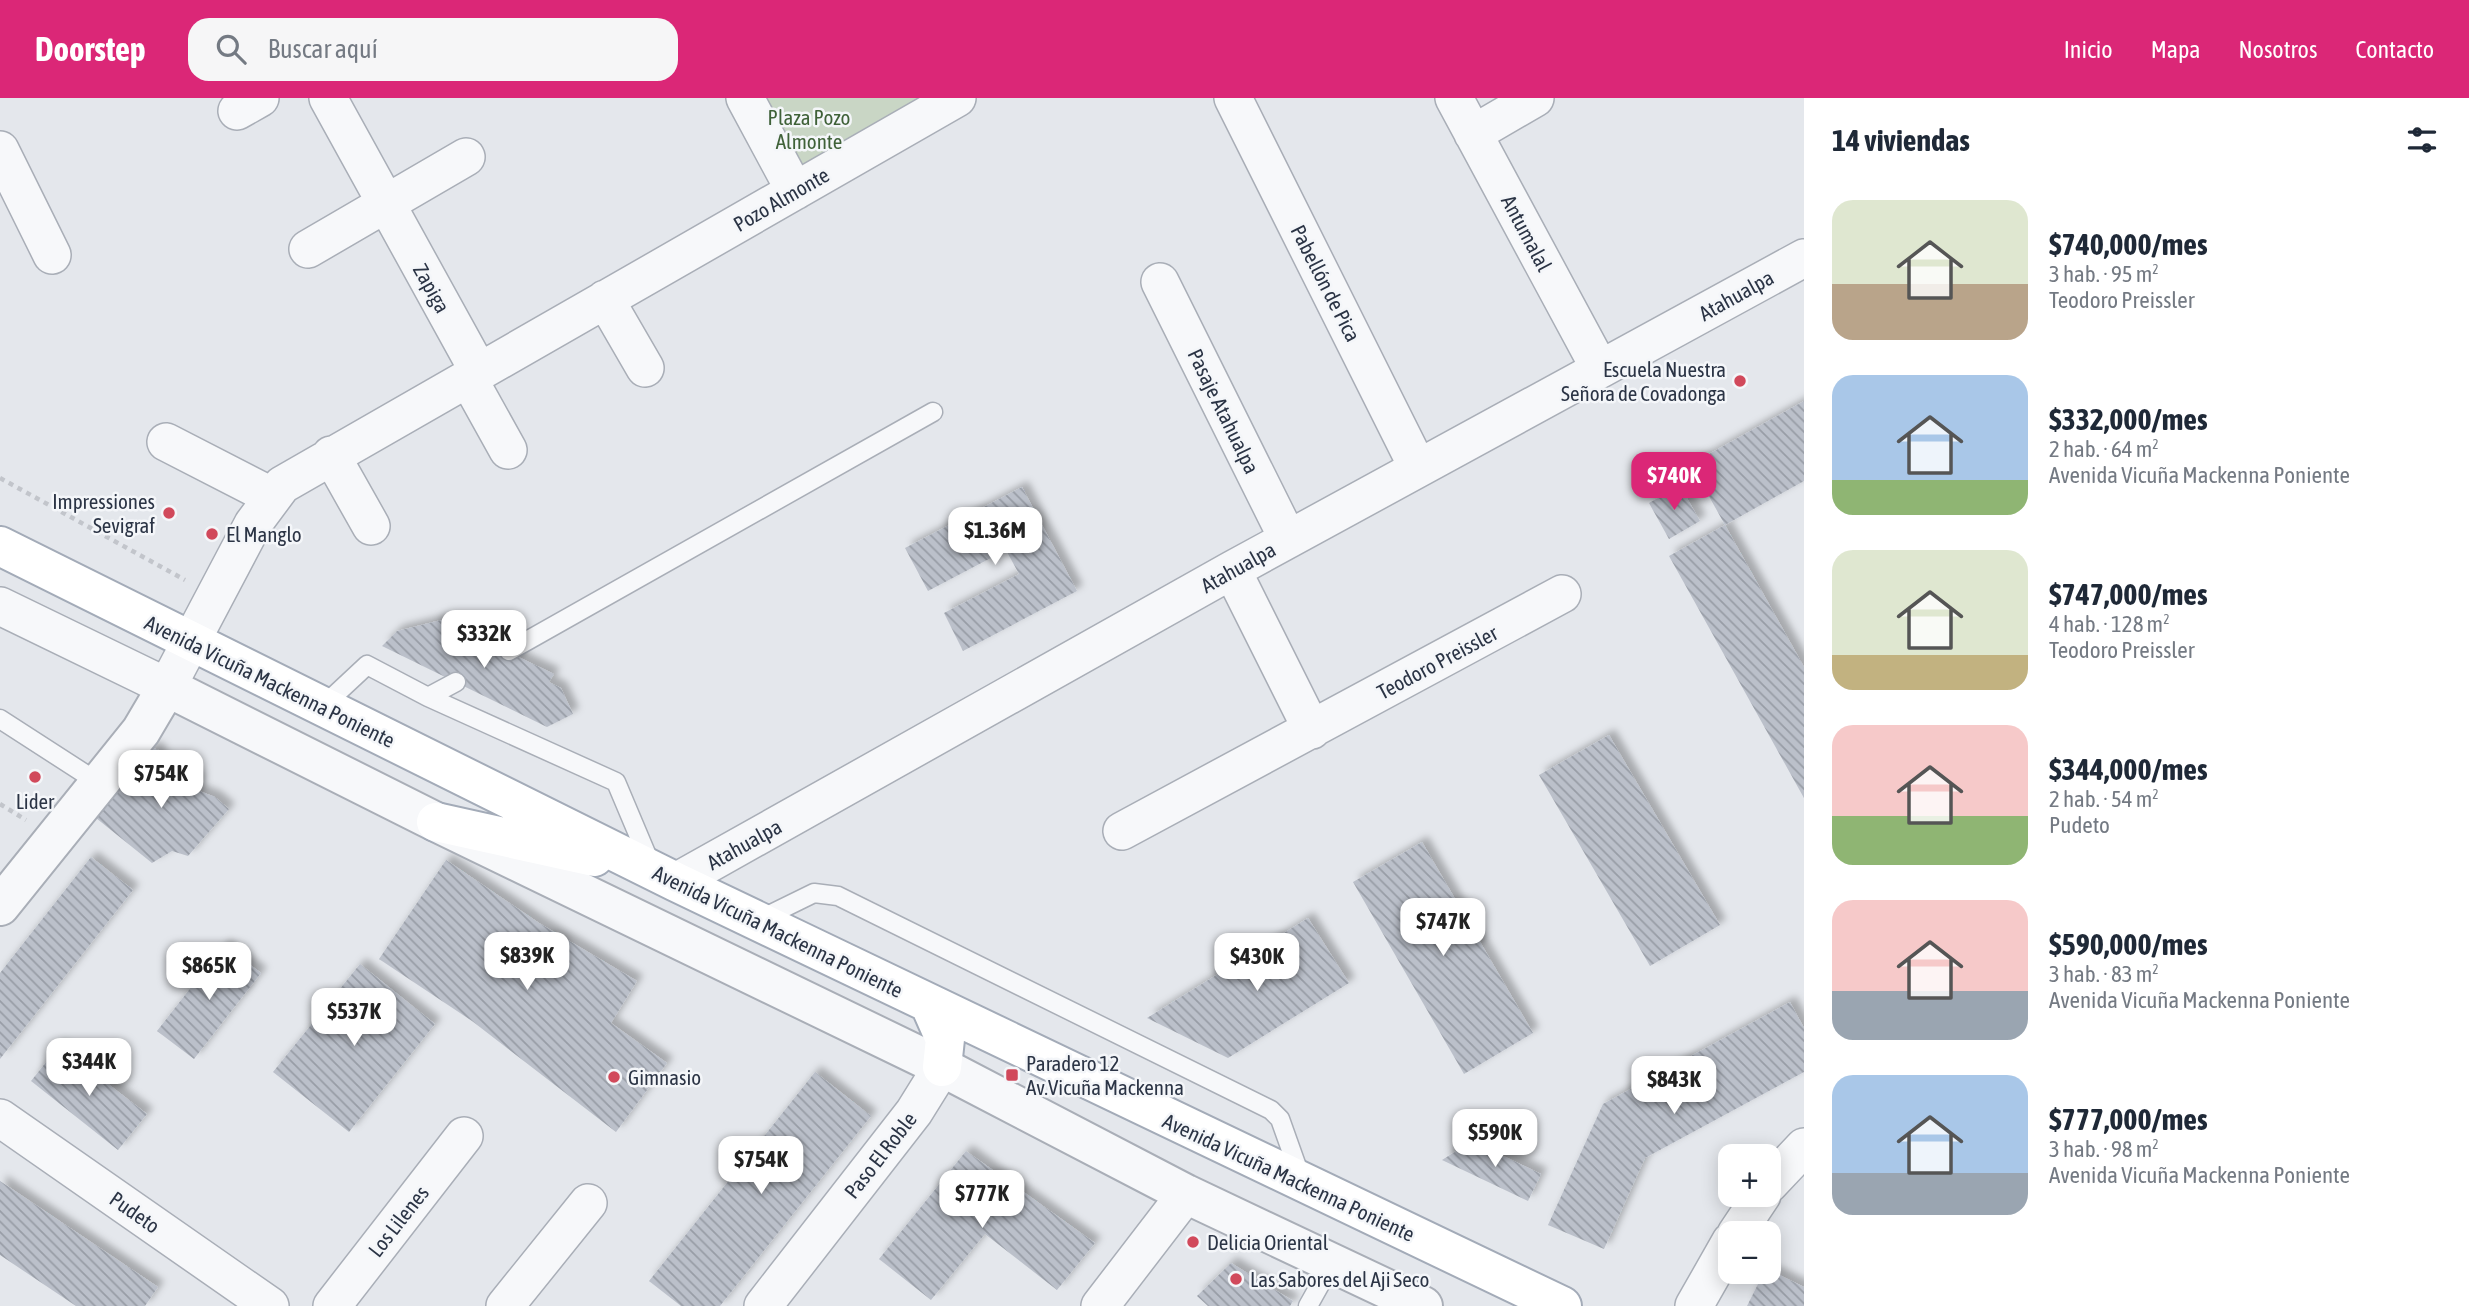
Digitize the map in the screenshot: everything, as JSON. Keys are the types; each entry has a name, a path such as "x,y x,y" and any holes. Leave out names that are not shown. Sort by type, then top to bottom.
{"main road":[{"name":"Avenida Vicuña Mackenna Poniente","path":"0,546 665,877 1562,1306"},
{"path":"436,822 665,877"},
{"path":"930,1004 944,1039 942,1067"},
{"path":"1492,1273 1521,1306"}],"street":[{"name":"Zapiga","path":"328,98 386,204 473,375"},
{"path":"745,98 794,191"},
{"name":"Pozo Almonte","path":"167,687 213,596 271,496 293,476 957,98"},
{"name":"Pabellón de Pica","path":"1233,98 1418,468"},
{"name":"Antumalal","path":"1454,98 1600,369"},
{"path":"1473,134 1535,98"},
{"path":"0,150 52,255"},
{"path":"309,249 466,157"},
{"name":"Atahualpa","path":"665,877 1804,258"},
{"name":"Pasaje Atahualpa","path":"1160,282 1288,539"},
{"path":"606,299 645,368"},
{"path":"473,375 508,450"},
{"path":"166,442 271,496"},
{"path":"331,455 371,526"},
{"path":"1232,570 1312,730"},
{"name":"Teodoro Preissler","path":"1122,831 1562,594"},
{"path":"5,611 167,687 436,822 942,1067 1186,1194 1423,1306"},
{"path":"0,906 141,731 167,687"},
{"name":"Paso El Roble","path":"763,1306 914,1112 942,1067"},
{"name":"Pudeto","path":"0,1118 262,1304"},
{"name":"Los Lilenes","path":"332,1306 464,1136"},
{"path":"1781,1171 1804,1147"},
{"path":"1100,1306 1186,1194"},
{"path":"505,1306 588,1203"},
{"path":"1694,1306 1718,1264"}],"lane":[{"path":"509,650 933,412"},
{"path":"322,707 367,665 428,697 616,782 665,877"},
{"path":"428,697 456,682"},
{"path":"0,719 99,783"},
{"path":"757,921 814,893 838,896 1270,1110 1284,1128 1303,1184"},
{"path":"1308,1306 1332,1263"}],"path":[{"path":"0,478 213,596"}],"green space":[{"name":"Plaza Pozo Almonte","path":"764,98 935,98 797,171"}],"building":[{"path":"1804,401 1804,481 1725,525 1691,464"},
{"path":"1680,486 1700,521 1669,539 1649,503"},
{"path":"1022,487 1077,591 963,651 944,613 1019,574 1006,550 928,591 905,548"},
{"path":"1725,525 1804,667 1804,798 1669,556"},
{"path":"441,620 554,674 549,682 561,688 573,714 547,727 382,646 397,631"},
{"path":"1609,735 1720,925 1650,966 1539,775"},
{"path":"151,747 161,751 159,755 186,776 190,773 200,782 194,789 215,797 229,809 188,856 172,851 152,863 96,818"},
{"path":"1422,842 1533,1033 1464,1074 1353,882"},
{"path":"91,857 133,890 0,1059 0,973"},
{"path":"446,860 539,923 637,981 611,1023 667,1063 616,1132 472,1021 379,959"},
{"path":"1308,918 1349,983 1228,1058 1147,1018"},
{"path":"224,945 261,973 194,1059 157,1031"},
{"path":"360,964 435,1024 349,1132 273,1072"},
{"path":"1790,1002 1804,1028 1804,1072 1645,1158 1604,1249 1548,1225 1603,1104"},
{"path":"59,1046 147,1114 118,1150 31,1081"},
{"path":"815,1072 871,1116 720,1306 681,1306 649,1281"},
{"path":"1472,1141 1541,1174 1528,1201 1442,1160"},
{"path":"966,1151 1095,1243 1057,1290 985,1234 931,1300 879,1259"},
{"path":"0,1181 158,1287 145,1306 76,1306 0,1255"},
{"name":"Las Sabores del Aji Seco","path":"1231,1263 1293,1301 1290,1306 1208,1306 1197,1296"},
{"path":"1781,1276 1804,1287 1804,1306 1747,1306 1758,1284 1781,1284"}],"place":[{"name":"Escuela Nuestra Señora de Covadonga","path":"1740,381"},
{"name":"Impressiones Sevigraf","path":"169,513"},
{"name":"El Manglo","path":"212,534"},
{"name":"Lider","path":"35,777"},
{"name":"Paradero 12 Av.Vicuña Mackenna","path":"1012,1075"},
{"name":"Gimnasio","path":"614,1077"},
{"name":"Delicia Oriental","path":"1193,1242"},
{"name":"Las Sabores del Aji Seco","path":"1236,1279"}]}
